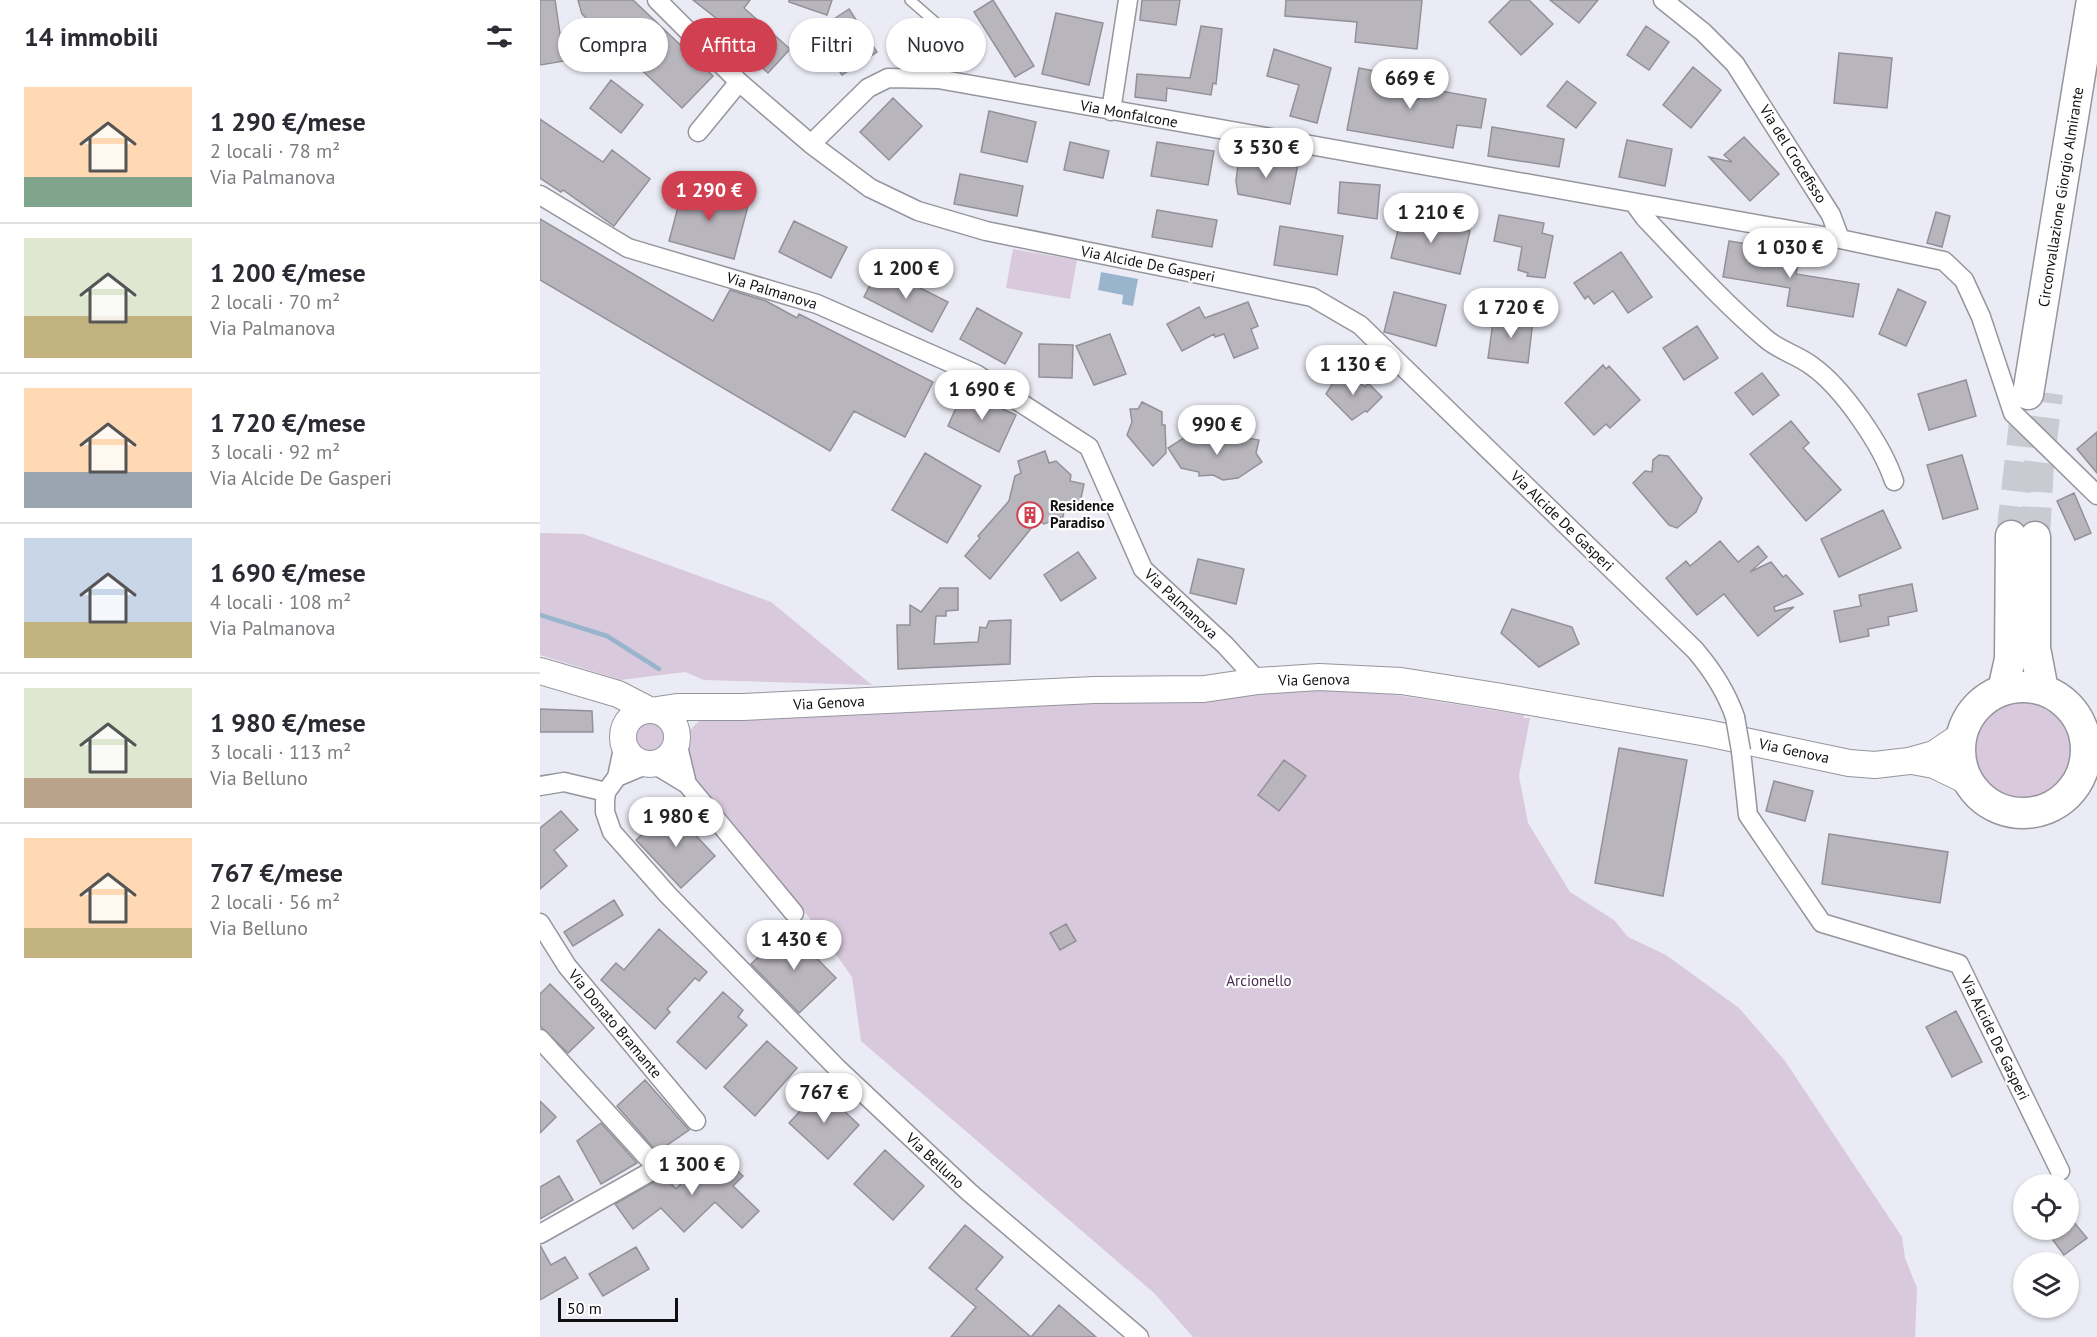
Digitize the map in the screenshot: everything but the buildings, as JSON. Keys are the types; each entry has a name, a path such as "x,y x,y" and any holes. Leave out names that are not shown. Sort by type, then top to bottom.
{"highway":[{"name":"Circonvallazione Giorgio Almirante","path":"2092,0 2038,393 2097,93"},
{"path":"2003,690 2010,659 2023,536 2035,648 2043,690"},
{"name":"Via Genova","path":"2023,687 2043,690 2060,699 2073,711 2082,728 2086,756 2078,782 2066,796 2051,807 2033,812 2014,812 1996,807 1981,796 1969,782 1961,760 1962,735 1976,707 1988,697 2003,690 2023,687"}],"main road":[{"path":"540,670 587,684 640,721 671,719 677,738"},
{"name":"Via Genova","path":"640,721 677,707 1094,690 1204,689 1258,681 1319,677 1401,681 1707,733 1849,763 1875,765 1909,761 1934,754 1962,735"},
{"path":"640,721 633,758 651,764 667,759 677,738 713,707"},
{"name":"Via Genova","path":"1909,761 1935,765 1969,782"}],"street":[{"path":"657,0 739,82 811,144"},
{"path":"1111,111 1128,0"},
{"name":"Via del Crocefisso","path":"1663,0 1703,32 1735,64 1830,215 1840,239"},
{"name":"Via Monfalcone","path":"811,144 868,88 888,78 938,79 1840,239"},
{"path":"698,132 739,82"},
{"name":"Via Alcide De Gasperi","path":"811,144 870,188 918,211 986,231 1312,297 1360,325 1695,650 1713,672 1728,696 1736,717 1748,815 1822,923 1959,964 2060,1171"},
{"name":"Via Palmanova","path":"540,195 628,248 817,304 976,374 1089,447 1143,569 1225,645 1258,681"},
{"path":"1634,203 1645,218 1729,307 1768,341 1812,365 1834,385 1855,410 1894,480"},
{"path":"1840,239 1944,261 1964,280 1981,317 2013,413 2097,495"},
{"name":"Via Belluno","path":"640,721 612,784 605,812 612,832 669,895 838,1070 969,1192 1139,1337"},
{"path":"677,738 687,784"},
{"path":"540,786 564,782 612,784 651,764 687,784 794,913"},
{"name":"Via Donato Bramante","path":"540,923 567,966 696,1121"},
{"path":"540,1040 657,1168 540,1234"}],"lane":[{"path":"910,0 942,28 938,79"}],"green space":[{"path":"1013,249 1077,260 1070,299 1006,288"},
{"path":"540,533 583,534 771,602 872,685 704,680 685,672 621,680 540,655"},
{"name":"Arcionello","path":"1292,687 1378,692 1524,715 1523,718 1530,718 1519,776 1528,823 1570,892 1614,920 1628,937 1666,955 1739,1008 1785,1061 1902,1237 1905,1258 1917,1288 1915,1337 1193,1337 1154,1293 861,1041 852,977 815,925 724,812 695,782 685,746 690,730 701,719 1223,698"},
{"path":"2023,698 2042,702 2058,713 2069,729 2073,748 2069,767 2058,783 2042,794 2023,798 2004,794 1988,783 1977,767 1973,748 1977,729 1988,713 2004,702"},
{"path":"650,718 663,724 669,737 663,750 650,756 637,750 631,737 637,724"}],"water":[{"path":"1101,272 1138,279 1133,306 1122,304 1123,295 1098,290"}],"waterway":[{"path":"540,615 607,636 659,669"}],"tunnel":[{"path":"2035,537 2039,464 2048,393"},
{"path":"2011,536 2024,423"}],"place":[{"name":"Residence Paradiso","path":"1030,515"}]}
